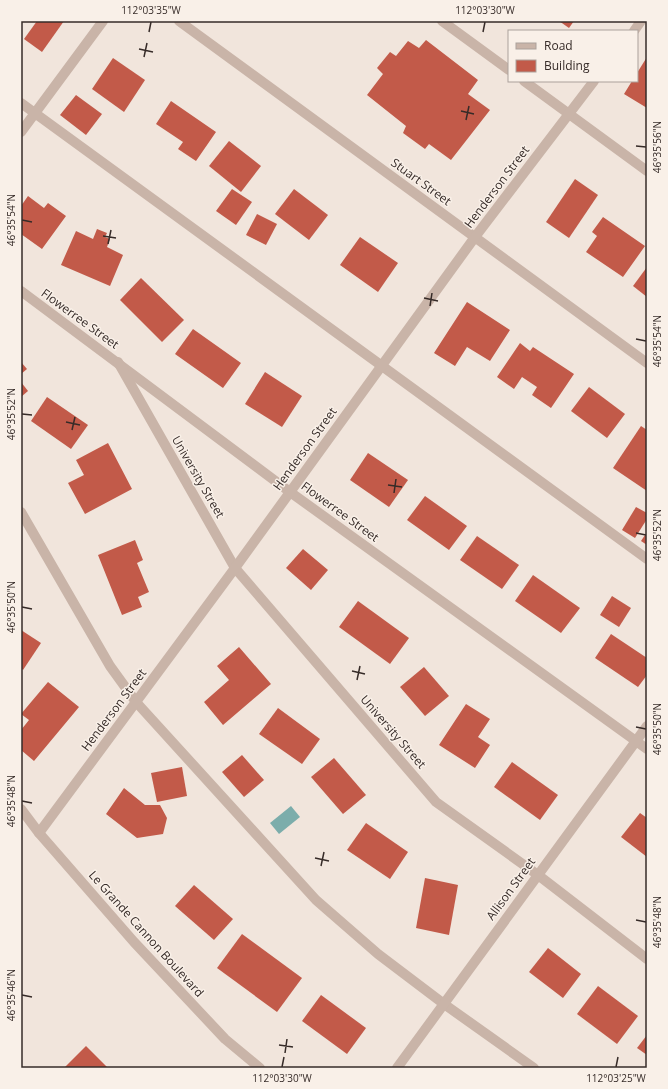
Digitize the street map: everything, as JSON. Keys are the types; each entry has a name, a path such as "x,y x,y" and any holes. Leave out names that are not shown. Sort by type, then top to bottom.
{"street":[{"path":"21,132 103,21"},
{"name":"Stuart Street","path":"179,21 647,363"},
{"path":"442,21 508,69"},
{"path":"635,30 641,21"},
{"path":"525,82 647,171"},
{"name":"Henderson Street","path":"39,833 235,568 475,237 593,82"},
{"path":"21,103 647,559"},
{"name":"Flowerree Street","path":"21,291 290,492 647,749"},
{"name":"University Street","path":"118,362 235,568 436,802 538,875 647,959"},
{"path":"21,512 110,666 136,702 316,900 378,954 444,1004 534,1068"},
{"name":"Allison Street","path":"397,1068 647,726"},
{"name":"Le Grande Cannon Boulevard","path":"21,809 39,833 134,942 225,1039 260,1068"}],"water":[{"path":"291,806 300,817 279,834 270,823"}],"building":[{"path":"37,21 64,21 42,52 24,39"},
{"path":"559,21 574,21 569,28"},
{"path":"426,40 478,80 468,94 490,110 451,160 429,144 425,149 403,133 406,126 367,95 383,74 377,68 390,52 396,56 408,41 419,48"},
{"path":"647,57 647,108 624,94 631,82 638,82 638,71"},
{"path":"113,58 145,80 124,112 92,89"},
{"path":"76,95 102,114 86,135 60,115"},
{"path":"171,101 216,132 196,161 178,149 183,142 156,124"},
{"path":"229,141 261,166 241,192 209,166"},
{"path":"575,179 598,195 569,238 546,222"},
{"path":"232,189 252,202 236,225 216,211"},
{"path":"294,189 328,215 309,240 275,214"},
{"path":"28,196 44,208 48,203 66,216 42,249 21,234 21,206"},
{"path":"257,214 277,224 266,245 246,235"},
{"path":"603,217 645,246 623,277 586,252 597,236 592,232"},
{"path":"97,229 107,233 105,237 110,239 107,247 123,255 110,286 61,265 76,231 93,239"},
{"path":"360,237 398,263 378,292 340,265"},
{"path":"647,267 647,297 633,286"},
{"path":"141,278 184,320 162,342 120,300"},
{"path":"467,302 510,330 490,361 467,347 455,366 434,353"},
{"path":"193,329 241,363 223,388 175,354"},
{"path":"520,343 530,351 533,347 574,374 551,408 532,395 537,387 522,377 514,389 497,377"},
{"path":"21,362 27,369 21,374"},
{"path":"265,372 302,396 282,427 245,404"},
{"path":"21,382 28,391 21,397"},
{"path":"589,387 625,414 607,438 571,411"},
{"path":"47,397 88,425 71,449 31,421"},
{"path":"641,426 647,430 647,491 613,468"},
{"path":"108,443 132,489 85,514 68,483 84,475 76,460"},
{"path":"368,453 408,480 389,507 350,480"},
{"path":"425,496 467,526 449,550 407,520"},
{"path":"636,507 647,513 647,519 635,538 622,530"},
{"path":"647,532 647,545 641,541"},
{"path":"477,536 519,565 502,589 460,560"},
{"path":"135,540 143,560 137,563 149,592 138,597 142,607 122,615 98,555"},
{"path":"303,549 328,570 311,590 286,568"},
{"path":"533,575 580,608 561,633 515,601"},
{"path":"612,596 631,608 619,627 600,615"},
{"path":"358,601 409,638 390,664 339,627"},
{"path":"21,630 41,643 23,670 21,668"},
{"path":"611,634 647,658 647,675 638,687 595,658"},
{"path":"239,647 271,684 223,725 204,702 229,680 217,666"},
{"path":"424,667 449,696 425,716 400,687"},
{"path":"48,682 79,707 34,761 21,750 21,730 29,720 21,714"},
{"path":"466,704 490,719 478,737 490,745 475,768 439,745"},
{"path":"278,708 320,739 302,764 259,734"},
{"path":"242,755 264,780 244,797 222,772"},
{"path":"334,758 366,795 343,814 311,777"},
{"path":"512,762 558,795 540,820 494,787"},
{"path":"182,767 187,796 157,802 151,773"},
{"path":"124,788 145,805 160,805 167,818 163,834 137,838 106,814"},
{"path":"640,813 647,818 647,857 621,837"},
{"path":"366,823 408,852 390,879 347,850"},
{"path":"425,878 458,885 449,935 416,928"},
{"path":"194,885 233,919 214,940 175,906"},
{"path":"242,934 302,978 277,1012 217,968"},
{"path":"548,948 581,974 563,998 529,972"},
{"path":"598,986 638,1016 617,1044 577,1014"},
{"path":"321,995 366,1028 347,1054 302,1021"},
{"path":"647,1035 647,1055 637,1048"},
{"path":"86,1046 108,1068 64,1068"}]}
